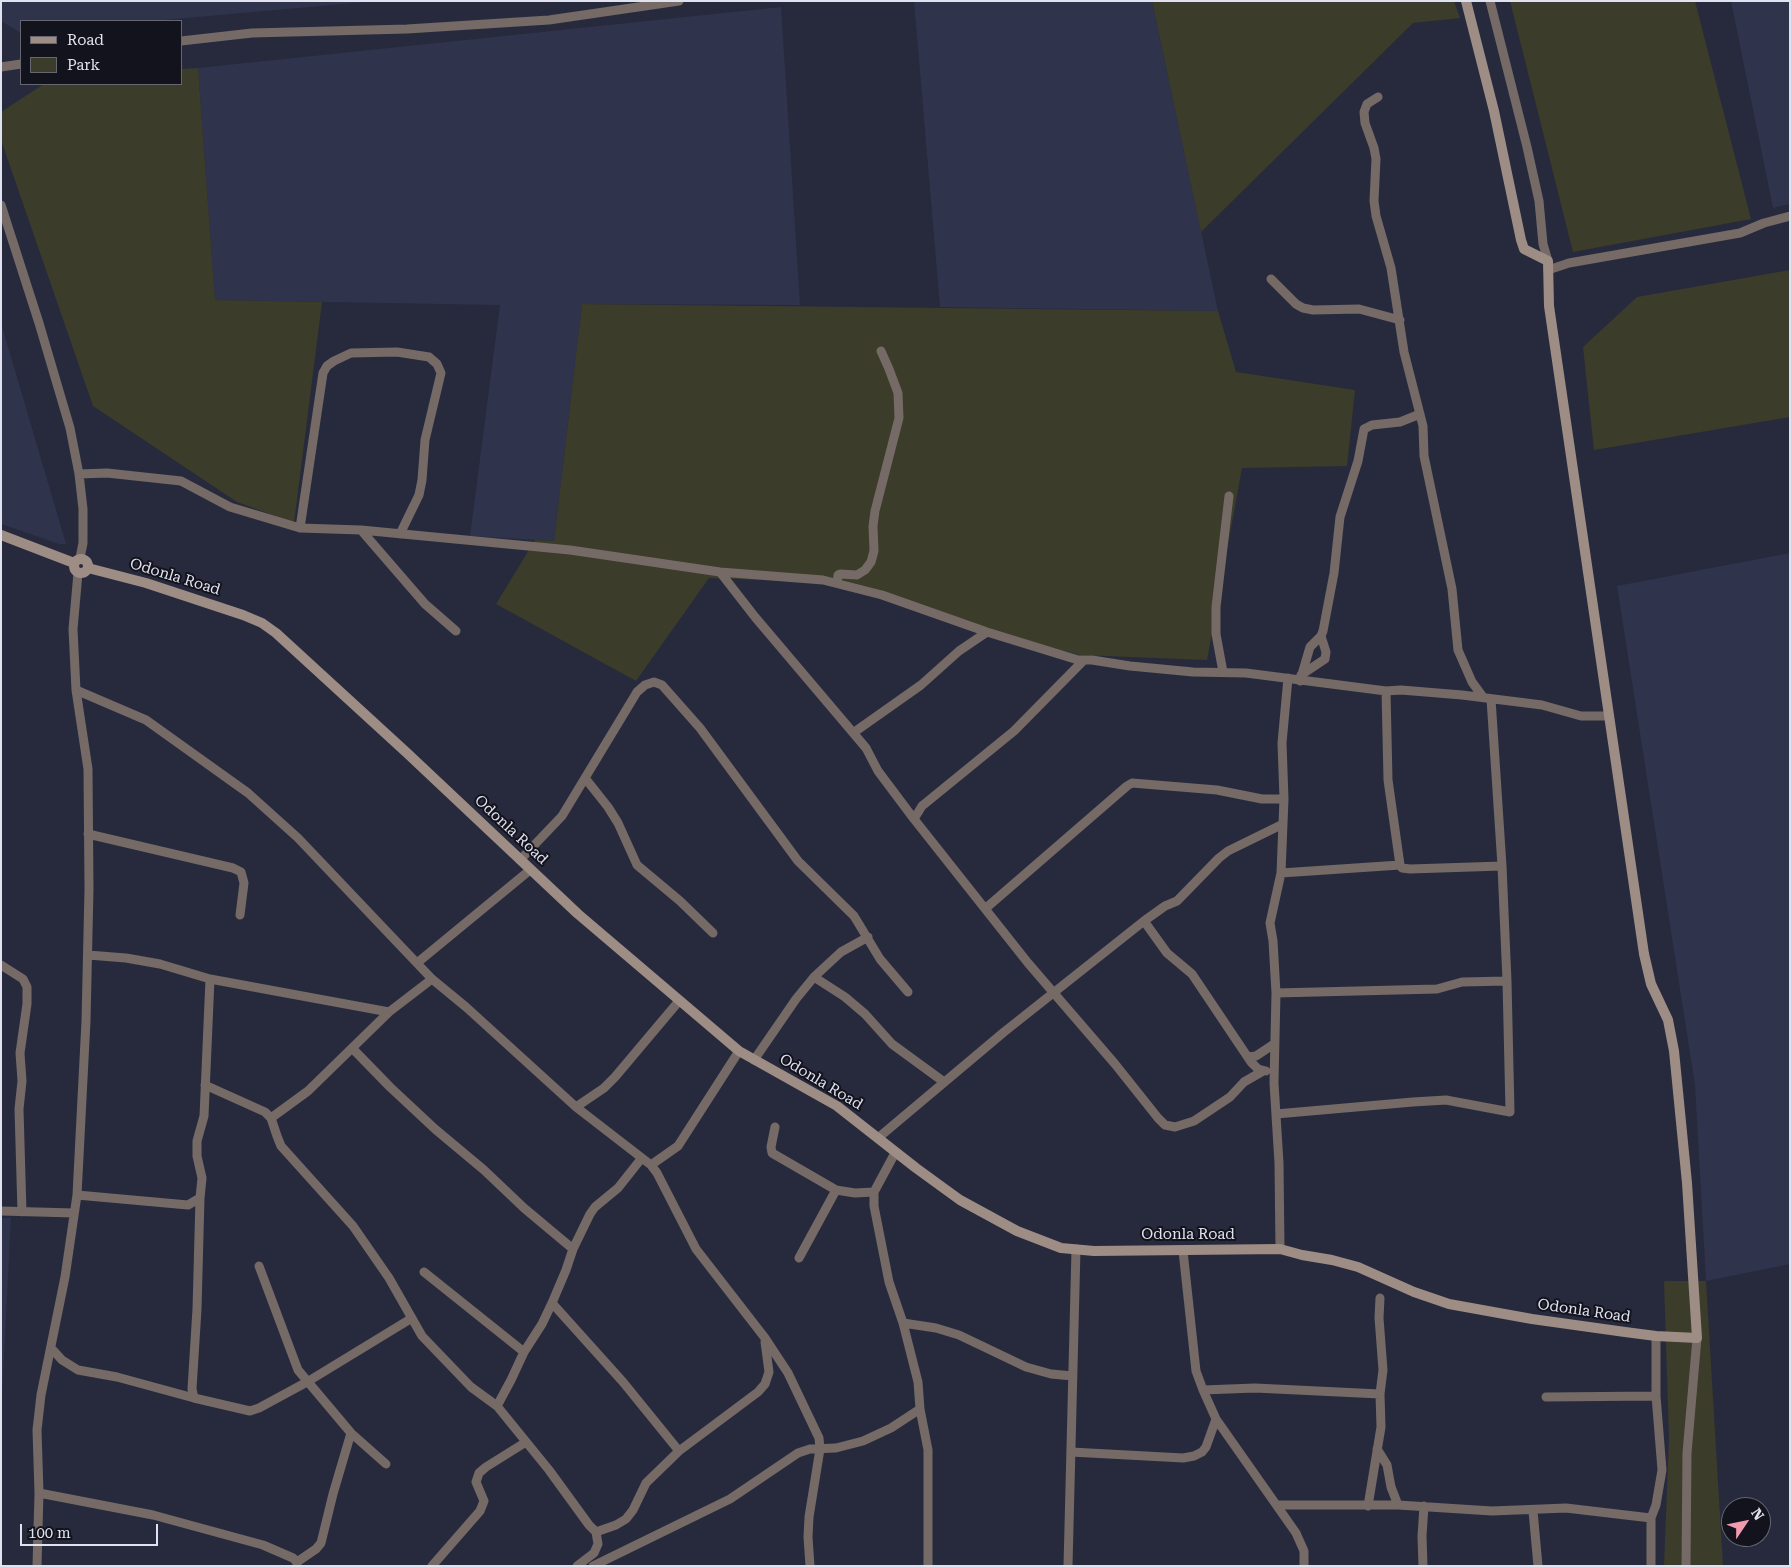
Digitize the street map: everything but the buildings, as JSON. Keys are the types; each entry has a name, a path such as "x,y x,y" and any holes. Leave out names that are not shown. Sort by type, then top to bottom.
{"street":[{"path":"182,41 252,32 407,29 549,20 679,1"},
{"path":"1466,1 1494,111 1521,240 1524,249 1548,265 1740,233 1764,223 1790,216"},
{"path":"1490,1 1539,201 1543,244 1548,265 1549,306 1647,973 1668,1020 1674,1051 1687,1183 1697,1338 1687,1454 1686,1566"},
{"path":"1,67 20,64"},
{"path":"1276,1114 1446,1100 1510,1112 1502,866 1487,698 1472,682 1458,650 1452,589 1424,456 1423,426 1404,352 1391,268 1376,216 1374,200 1376,159 1364,112 1367,104 1378,97"},
{"path":"1,205 70,428 79,474 83,509 83,543 74,569 78,573 72,629 76,690 88,769 89,889 86,1031 77,1195 65,1276 41,1395 36,1430 39,1493 37,1566"},
{"path":"1272,279 1296,304 1303,308 1312,310 1359,309 1400,320"},
{"path":"837,583 838,575 857,575 872,562 875,511 899,418 898,393 880,351"},
{"path":"300,528 323,374 334,361 351,353 397,352 420,354 429,357 437,364 440,373 424,440 422,480 419,495 400,534"},
{"path":"1300,678 1325,659 1326,652 1321,636 1334,573 1340,517 1358,461 1364,429 1372,425 1400,422 1420,414"},
{"path":"79,474 108,473 181,482 230,507 300,528 361,530 570,550 720,572 823,580 882,595 988,632 1083,661 1092,660 1130,666 1194,672 1223,672 1300,678 1352,688 1462,695 1542,705 1581,716 1610,716"},
{"path":"1223,672 1216,634 1216,606 1229,496"},
{"path":"361,530 425,604 456,631"},
{"path":"1,535 88,562 88,568 84,572 78,573"},
{"name":"Odonla Road","path":"88,568 146,583 262,623 282,638 330,681 578,914 739,1051 837,1106 960,1200 1017,1231 1061,1248 1182,1251 1280,1249 1358,1267 1414,1292 1449,1304 1532,1319 1656,1336 1697,1338"},
{"path":"720,572 754,617 866,748 878,771 914,819 1028,963 1165,1125 1175,1127 1194,1121 1230,1097 1244,1082 1263,1071"},
{"path":"854,733 920,685 959,651 988,632"},
{"path":"1300,678 1310,648 1321,636"},
{"path":"914,819 922,806 1014,731 1083,661"},
{"path":"1280,1249 1279,1163 1274,1071 1276,993 1270,923 1281,873 1284,799 1282,743 1288,678"},
{"path":"520,860 562,816 637,692 645,685 654,682 662,685 700,728 798,861 854,916 880,959 908,992"},
{"path":"1462,695 1472,682"},
{"path":"76,690 146,720 248,793 298,838 432,979 466,1007 576,1108 651,1165 696,1249 764,1338 788,1373 816,1430 820,1449 809,1517 810,1566"},
{"path":"1386,691 1388,780 1402,868 1502,866"},
{"path":"585,778 598,793 618,823 637,865 686,906 713,933"},
{"path":"986,908 1132,783 1217,790 1262,799 1284,799"},
{"path":"878,1138 944,1082 1144,921 1165,906 1178,901 1212,863 1228,851 1283,824"},
{"path":"88,834 233,868 241,872 244,883 240,915"},
{"path":"1281,873 1400,864"},
{"path":"417,963 530,870"},
{"path":"1144,921 1167,953 1192,974 1250,1060 1258,1069 1274,1071"},
{"path":"754,1060 796,999 814,977 841,952 868,937"},
{"path":"88,955 126,958 160,964 210,979 389,1012"},
{"path":"1,966 23,979 27,987 27,1004 20,1054 22,1081 19,1109 22,1212"},
{"path":"814,977 845,997 865,1014 892,1044 944,1082"},
{"path":"194,1398 192,1389 202,1178 198,1166 197,1141 204,1116 210,979"},
{"path":"271,1118 308,1091 389,1012 432,979"},
{"path":"1276,993 1436,989 1462,982 1507,981"},
{"path":"576,1108 604,1088 614,1078 679,1001"},
{"path":"1244,1082 1250,1060 1274,1044"},
{"path":"353,1049 434,1129 484,1170 524,1208 573,1249"},
{"path":"651,1165 678,1146 739,1051"},
{"path":"205,1085 265,1112 271,1118 281,1146 352,1226 389,1278 422,1336 471,1387 497,1406 561,1486 596,1532 598,1544 594,1553 577,1566"},
{"path":"775,1127 771,1147 772,1153 836,1190 855,1193 874,1192"},
{"path":"896,1152 874,1192 878,1232 889,1282 903,1323 918,1382 920,1410 928,1450 928,1566"},
{"path":"497,1406 524,1352 542,1324 566,1270 573,1249 592,1210 618,1188 641,1159"},
{"path":"799,1258 836,1190"},
{"path":"77,1195 188,1205 200,1198"},
{"path":"188,1205 200,1216"},
{"path":"1,1211 74,1214"},
{"path":"1068,1566 1076,1249"},
{"path":"1182,1251 1196,1371 1202,1390 1216,1419 1277,1505 1301,1543 1304,1551 1304,1566"},
{"path":"259,1266 298,1370 351,1434 386,1464"},
{"path":"424,1272 524,1352"},
{"path":"1368,1506 1381,1427 1380,1394 1383,1370 1379,1318 1380,1298"},
{"path":"552,1303 623,1382 680,1451"},
{"path":"51,1348 62,1360 78,1370 117,1377 250,1411 268,1404 307,1382 412,1318"},
{"path":"903,1323 936,1328 959,1335 1026,1367 1051,1374 1073,1376"},
{"path":"1651,1566 1651,1518 1656,1505 1662,1470 1656,1396 1656,1336"},
{"path":"596,1532 616,1525 626,1519 633,1510 646,1483 680,1451 758,1392 765,1384 769,1372 764,1338"},
{"path":"1202,1390 1255,1388 1380,1394"},
{"path":"1546,1397 1656,1396"},
{"path":"593,1566 730,1499 798,1453 810,1449 842,1447 863,1441 891,1428 920,1410"},
{"path":"1071,1452 1137,1457 1183,1458 1194,1456 1202,1452 1206,1446 1216,1419"},
{"path":"39,1493 153,1515 263,1545 286,1554 297,1564 321,1543 351,1434"},
{"path":"432,1566 480,1511 484,1501 476,1482 479,1473 486,1466 526,1442"},
{"path":"1377,1449 1386,1465 1398,1505"},
{"path":"1277,1505 1398,1505 1492,1511 1533,1511 1566,1508 1651,1518"},
{"path":"1423,1566 1424,1506"},
{"path":"1533,1511 1538,1566"}],"shaded area":[{"path":"1,1 377,1 163,20 20,20 20,32 1,21"},
{"path":"914,1 1152,1 1218,311 940,307"},
{"path":"1731,1 1790,1 1790,204 1773,208"},
{"path":"781,7 800,305 582,304 554,541 470,536 500,305 215,300 198,68"},
{"path":"1,323 66,544 59,544 1,524"},
{"path":"1790,553 1790,1264 1706,1281 1695,1085 1617,586"},
{"path":"1,1218 11,1218 1,1415"}],"green space":[{"path":"1152,1 1454,1 1460,18 1413,23 1201,232"},
{"path":"1510,1 1695,1 1751,219 1573,252"},
{"path":"198,68 215,300 322,302 294,523 237,502 93,406 1,140 1,112 42,85 182,85 182,69"},
{"path":"1790,270 1790,417 1594,450 1583,347 1637,297"},
{"path":"582,304 1218,311 1236,372 1355,390 1347,466 1242,468 1207,660 1079,655 949,620 880,598 815,582 709,578 636,681 496,604 535,540 554,541"},
{"path":"1664,1281 1706,1281 1723,1566 1664,1566 1669,1438"}]}
